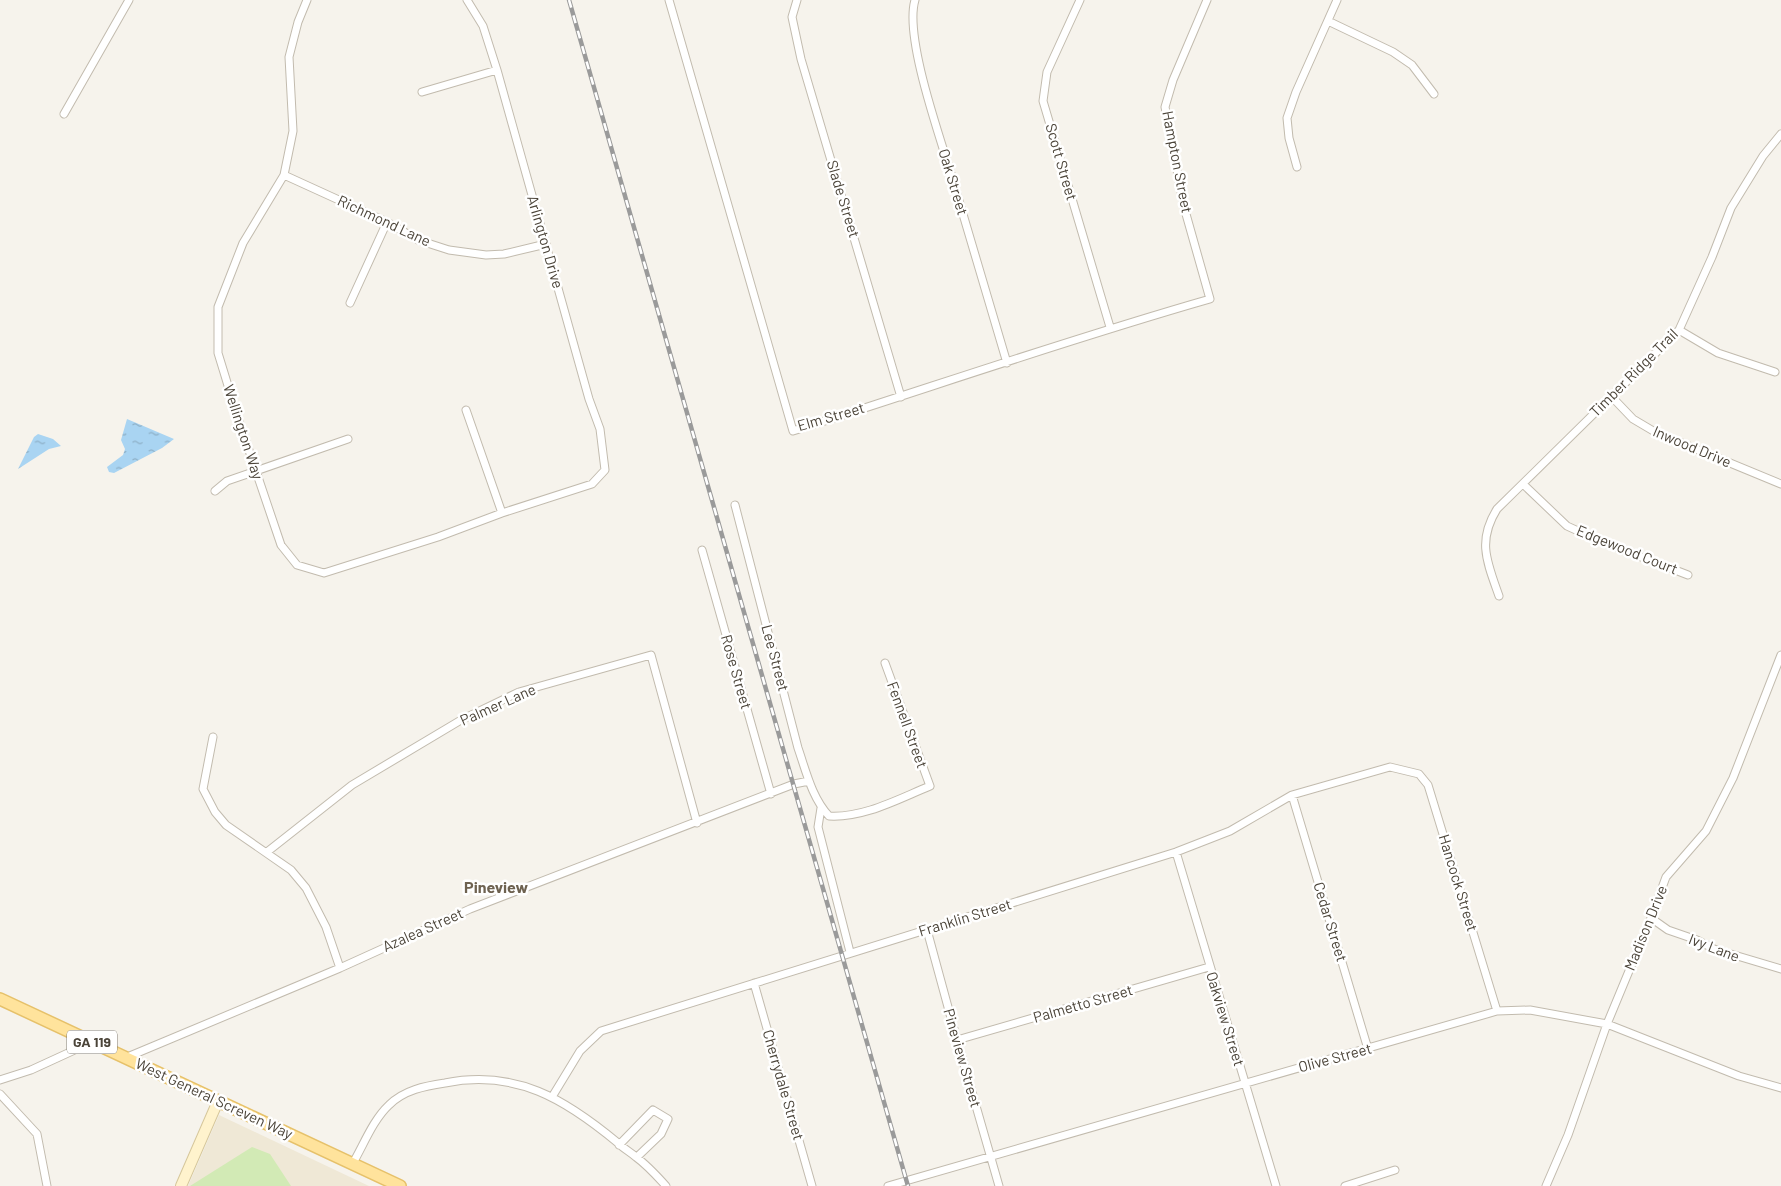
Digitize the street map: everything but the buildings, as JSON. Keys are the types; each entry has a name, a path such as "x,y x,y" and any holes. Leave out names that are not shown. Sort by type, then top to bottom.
{"main road":[{"name":"West General Screven Way","path":"0,999 400,1186"}],"street":[{"path":"64,114 129,0"},
{"name":"Wellington Way","path":"308,0 298,22 289,57 293,131 284,175 243,243 218,307 218,353 281,545 297,565 324,573 438,537 502,513 592,484"},
{"name":"Arlington Drive","path":"467,0 483,26 497,70 589,399 600,429 605,470 592,484"},
{"name":"Elm Street","path":"669,0 793,430 1007,363 1110,327 1210,299"},
{"name":"Slade Street","path":"797,0 792,18 801,59 901,397"},
{"name":"Oak Street","path":"915,0 912,9 914,40 928,97 1007,363"},
{"name":"Scott Street","path":"1080,0 1047,72 1043,101 1110,327"},
{"name":"Hampton Street","path":"1207,0 1173,80 1164,107 1184,207 1210,299"},
{"path":"1297,167 1289,138 1287,118 1296,92 1337,0"},
{"path":"1328,20 1393,52 1412,65 1434,94"},
{"path":"422,92 497,70"},
{"name":"Timber Ridge Trail","path":"1499,596 1487,559 1484,536 1487,526 1497,509 1678,330 1712,256 1731,208 1764,156 1781,134"},
{"name":"Richmond Lane","path":"284,175 387,222 418,240 467,253 504,254 546,244"},
{"path":"350,303 387,222"},
{"path":"1678,330 1718,353 1775,372"},
{"name":"Inwood Drive","path":"1611,396 1633,419 1655,432 1781,484"},
{"path":"466,410 502,513"},
{"path":"215,491 227,480 348,439"},
{"name":"Edgewood Court","path":"1522,484 1567,526 1600,542 1688,575"},
{"name":"Lee Street","path":"735,505 795,738 809,781 821,808 818,818 819,832 850,952"},
{"name":"Rose Street","path":"702,550 771,794"},
{"name":"Palmer Lane","path":"267,852 352,785 461,720 519,692 651,655 697,823"},
{"name":"Madison Drive","path":"1546,1186 1568,1135 1607,1024 1666,877 1706,831 1733,778 1781,655"},
{"name":"Fennell Street","path":"821,808 829,816 844,817 876,808 930,786 885,663"},
{"path":"213,737 204,789 215,812 226,825 290,870 306,888 326,927 340,968"},
{"name":"Franklin Street","path":"552,1097 580,1051 601,1031 1176,852 1230,831 1292,795 1390,767 1402,770"},
{"name":"Hancock Street","path":"1402,770 1419,774 1428,785 1498,1011"},
{"name":"Azalea Street","path":"126,1058 340,968 479,906 809,781"},
{"name":"Cedar Street","path":"1292,795 1368,1049"},
{"name":"Oakview Street","path":"1176,852 1208,966 1276,1186"},
{"name":"Ivy Lane","path":"1651,918 1668,930 1697,940 1714,949 1781,969"},
{"name":"Pineview Street","path":"927,930 956,1040 999,1186"},
{"name":"Palmetto Street","path":"956,1040 1208,966"},
{"name":"Cherrydale Street","path":"754,983 812,1186"},
{"name":"Olive Street","path":"888,1186 1498,1011 1530,1010 1607,1024 1739,1076 1781,1088"},
{"path":"0,1080 31,1070 92,1042"},
{"path":"353,1163 383,1111 398,1098 418,1089 459,1080 487,1079 512,1083 552,1097 594,1122 619,1145 637,1157 666,1186"},
{"path":"0,1094 37,1134 47,1186"},
{"path":"181,1186 218,1101"},
{"path":"619,1145 653,1110 668,1119 661,1134 637,1157"},
{"path":"1345,1186 1395,1170"}],"shaded area":[{"path":"219,1115 369,1186 188,1186"}],"green space":[{"path":"252,1147 270,1154 291,1186 190,1186"}],"water":[{"path":"127,419 174,439 162,448 114,473 109,472 107,467 123,455 125,449 121,440"},
{"path":"38,434 53,439 61,446 49,449 18,469 34,437"}],"railway":[{"path":"569,0 908,1186"}],"district":[{"name":"Pineview","path":"496,887"}]}
